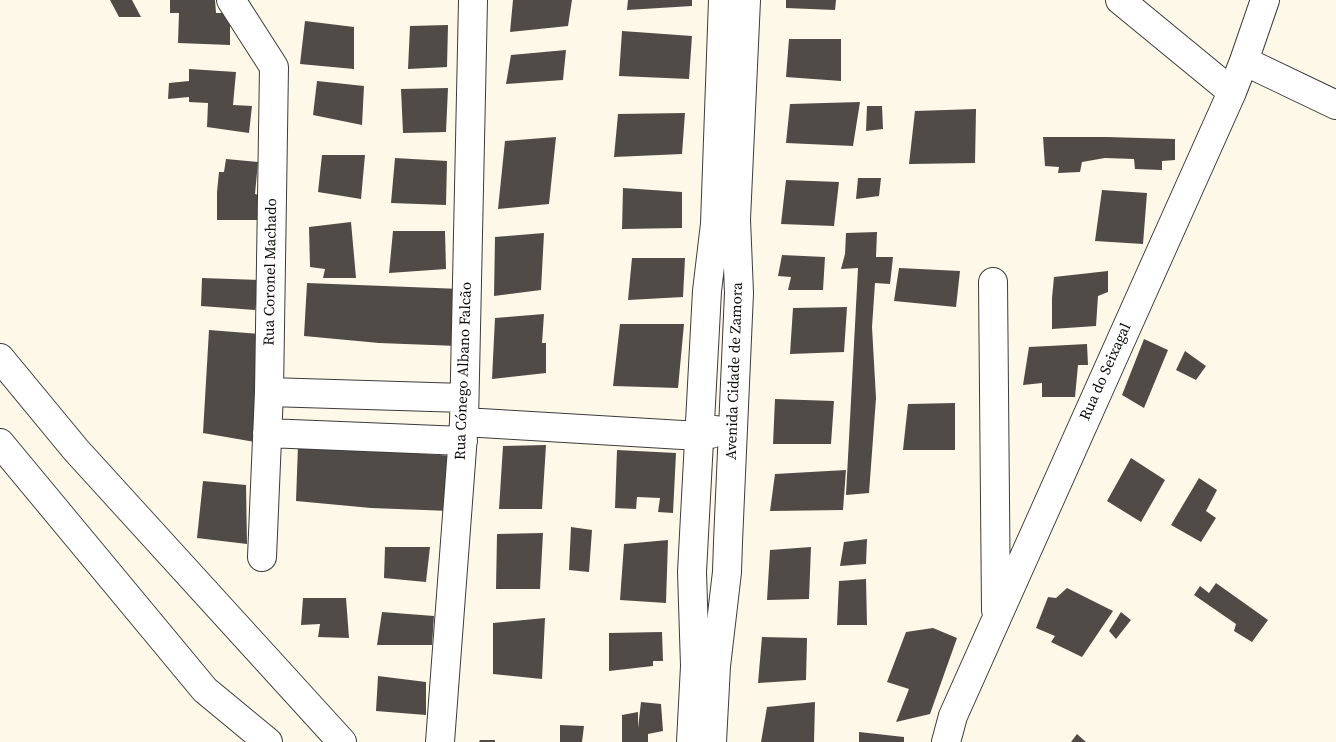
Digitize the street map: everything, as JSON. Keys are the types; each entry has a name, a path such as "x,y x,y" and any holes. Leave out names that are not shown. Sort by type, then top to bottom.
{"street":[{"name":"Rua Coronel Machado","path":"231,0 274,67 269,392 262,557"},
{"name":"Rua Cónego Albano Falcão","path":"440,742 463,420 473,0"},
{"name":"Avenida Cidade de Zamora","path":"691,742 695,666 692,572 708,291 715,224 723,0"},
{"name":"Avenida Cidade de Zamora","path":"712,742 716,666 727,572 739,293 736,219 746,0"},
{"path":"1120,0 1232,92"},
{"name":"Rua do Seixagal","path":"946,742 953,716 996,618 1232,92 1265,0"},
{"path":"1244,61 1336,105"},
{"path":"992,282 996,618"},
{"path":"269,392 463,420 699,436 711,434 721,422 728,353 737,335"},
{"path":"0,358 76,450 342,742"},
{"path":"267,434 463,420"},
{"path":"699,436 714,450 722,461 719,519 728,542"},
{"path":"0,444 205,690 268,742"}],"building":[{"path":"110,0 132,0 141,17 119,17"},
{"path":"170,0 215,0 216,13 230,13 230,45 178,43 179,13 170,13"},
{"path":"513,0 572,0 568,26 510,32"},
{"path":"628,0 692,0 692,6 627,10"},
{"path":"786,0 836,0 835,10 786,8"},
{"path":"305,21 354,27 354,69 300,64"},
{"path":"448,25 447,67 408,69 410,26"},
{"path":"622,31 692,36 689,79 619,76"},
{"path":"789,39 841,39 841,81 786,77"},
{"path":"566,50 563,80 506,84 511,55"},
{"path":"189,69 236,72 233,105 252,106 249,133 207,127 208,103 189,102 189,97 168,99 169,83 189,81"},
{"path":"317,81 364,86 362,125 313,115"},
{"path":"448,88 446,132 403,133 401,89"},
{"path":"860,102 853,146 786,143 790,104"},
{"path":"867,106 882,106 883,129 866,131"},
{"path":"976,109 975,163 909,164 915,111"},
{"path":"685,113 682,154 614,157 618,114"},
{"path":"556,137 549,204 498,209 505,141"},
{"path":"1043,137 1175,139 1175,160 1162,161 1162,170 1135,169 1134,159 1105,158 1082,162 1080,172 1058,173 1059,167 1045,166"},
{"path":"322,155 365,155 361,199 318,192"},
{"path":"395,158 447,161 446,205 391,203"},
{"path":"226,159 258,162 255,194 260,195 260,220 217,220 219,172 224,172"},
{"path":"858,178 881,178 879,196 856,199"},
{"path":"786,180 839,182 834,226 781,224"},
{"path":"623,188 682,192 682,228 622,229"},
{"path":"1102,190 1147,193 1143,244 1095,241"},
{"path":"351,222 356,278 323,278 325,269 310,267 309,227"},
{"path":"393,231 445,231 446,269 389,273"},
{"path":"877,232 876,257 893,257 890,284 875,283 872,327 876,398 869,493 846,495 858,268 841,269 845,254 846,233"},
{"path":"544,233 541,290 494,296 495,237"},
{"path":"782,255 825,257 823,290 788,290 791,277 778,276"},
{"path":"632,258 685,258 683,297 628,300"},
{"path":"899,268 960,271 956,307 894,301"},
{"path":"1108,271 1108,292 1098,296 1096,326 1052,329 1054,277"},
{"path":"202,278 260,280 255,310 201,306"},
{"path":"307,283 461,289 458,346 379,343 304,336"},
{"path":"847,307 844,352 790,354 793,308"},
{"path":"544,314 542,343 546,343 546,373 492,379 495,318"},
{"path":"620,324 684,324 678,388 613,386"},
{"path":"209,330 260,334 255,442 203,433"},
{"path":"1144,339 1168,350 1144,408 1122,395"},
{"path":"1087,344 1088,365 1078,365 1075,397 1042,397 1042,383 1023,385 1029,347"},
{"path":"1185,351 1206,366 1196,380 1176,370"},
{"path":"775,399 834,401 831,444 773,444"},
{"path":"955,403 955,450 903,450 908,404"},
{"path":"298,445 454,456 450,511 371,508 296,501"},
{"path":"546,445 542,509 499,509 503,446"},
{"path":"617,450 676,453 673,513 658,512 660,498 637,497 636,509 615,508"},
{"path":"1131,458 1165,480 1141,522 1107,501"},
{"path":"846,470 843,510 770,511 775,474"},
{"path":"1199,478 1217,490 1206,511 1216,518 1201,542 1171,525"},
{"path":"203,481 246,485 247,544 197,538"},
{"path":"571,527 592,530 589,572 569,570"},
{"path":"543,533 540,589 496,589 497,534"},
{"path":"867,539 866,564 840,566 844,542"},
{"path":"668,540 666,603 620,600 624,544"},
{"path":"385,547 430,547 426,582 384,578"},
{"path":"811,547 809,599 767,600 770,550"},
{"path":"866,579 867,625 837,625 839,581"},
{"path":"1216,583 1268,620 1252,642 1234,631 1236,624 1194,595 1200,586 1209,593"},
{"path":"1067,588 1113,611 1082,657 1051,642 1055,636 1036,628 1048,597 1056,598"},
{"path":"303,598 346,598 349,638 318,637 320,624 301,625"},
{"path":"382,612 434,616 432,645 377,645"},
{"path":"1121,612 1131,620 1116,639 1109,631"},
{"path":"545,618 542,679 493,674 493,623"},
{"path":"933,628 957,638 930,714 896,722 909,689 887,682 906,632"},
{"path":"662,632 663,661 653,661 653,666 609,671 609,633"},
{"path":"762,637 807,638 806,680 758,683"},
{"path":"378,676 426,682 426,715 376,711"},
{"path":"641,702 661,704 663,731 648,734 648,742 622,742 622,715 638,712 638,728"},
{"path":"815,702 814,742 761,742 767,707"},
{"path":"560,725 584,726 582,742 560,742"},
{"path":"859,732 904,737 904,742 859,742"},
{"path":"1077,734 1086,742 1071,742"},
{"path":"480,740 495,740 495,742 479,742"}]}
